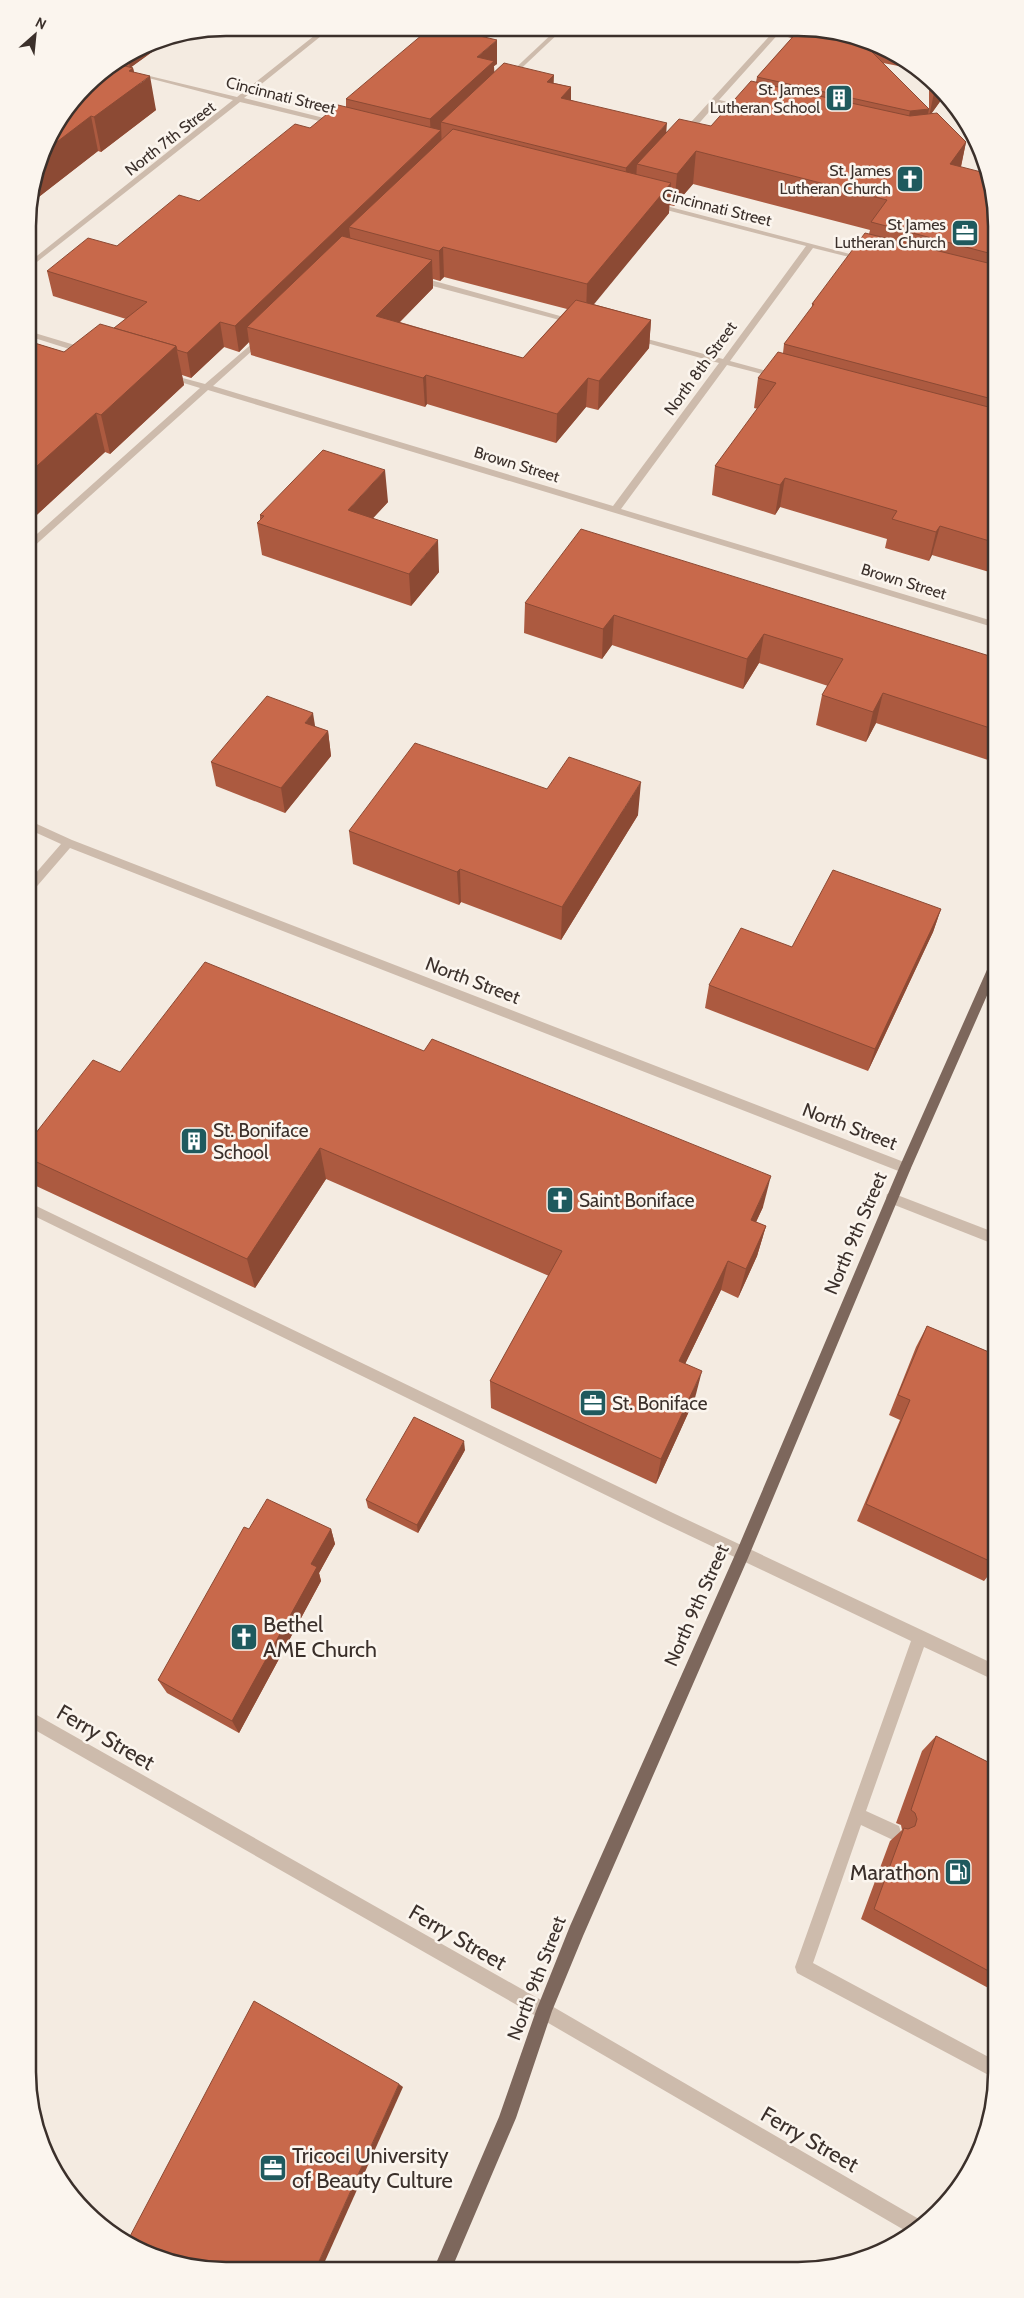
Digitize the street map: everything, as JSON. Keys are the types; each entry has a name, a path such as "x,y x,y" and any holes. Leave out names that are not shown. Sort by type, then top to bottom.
{"main road":[{"name":"North 9th Street","path":"446,2262 507,2118 544,2011 576,1932 743,1553 892,1198 988,980"}],"street":[{"name":"North 7th Street","path":"36,261 241,100 318,36"},
{"path":"502,84 553,36"},
{"path":"675,145 773,36"},
{"name":"Cincinnati Street","path":"129,72 349,126"},
{"path":"714,101 758,111"},
{"name":"Cincinnati Street","path":"646,202 876,261"},
{"name":"North 8th Street","path":"616,509 811,245"},
{"path":"409,277 582,323"},
{"path":"36,540 267,332"},
{"path":"36,335 94,353"},
{"path":"629,336 791,380"},
{"name":"Brown Street","path":"160,373 988,623"},
{"name":"North Street","path":"36,828 68,843 905,1168"},
{"path":"36,880 68,843"},
{"path":"892,1198 988,1236"},
{"path":"36,1211 743,1553 988,1669"},
{"path":"920,1638 803,1967 988,2066"},
{"name":"Ferry Street","path":"36,1723 544,2011 911,2224"},
{"path":"857,1815 893,1832"}],"building":[{"path":"421,36 480,36 497,40 477,57 494,61 430,119 346,99"},
{"path":"794,36 835,40 859,46 872,52 929,109 910,111 757,77"},
{"path":"504,63 554,75 547,82 571,87 561,98 667,123 626,168 441,122"},
{"path":"125,66 133,68 129,71 150,76 94,117 91,116 56,143 68,121 83,101 101,83 121,68"},
{"path":"751,81 910,116 937,113 966,142 950,164 980,172 986,202 988,253 871,222 887,200 696,151 677,174 637,164 679,119 711,126"},
{"path":"338,105 441,130 235,326 220,322 187,353 177,350 176,346 114,328 147,302 47,271 88,238 117,246 179,195 199,201 295,124 310,128"},
{"path":"453,129 671,183 587,284 443,247 439,251 349,227"},
{"path":"865,233 988,263 988,398 784,344 814,304 812,304"},
{"path":"342,236 432,260 376,316 523,358 576,300 651,320 599,381 588,378 557,414 426,375 423,378 247,327"},
{"path":"100,324 176,346 101,415 96,413 36,467 36,343 64,352"},
{"path":"778,352 988,407 988,541 940,526 936,532 892,519 897,511 785,478 780,485 715,466 776,383 758,378"},
{"path":"323,450 385,470 348,510 438,540 409,574 257,523 264,516 260,515"},
{"path":"581,529 988,656 988,727 883,693 873,712 822,695 843,659 764,634 747,659 614,615 603,629 525,603"},
{"path":"267,696 313,713 305,723 328,731 281,788 211,762"},
{"path":"415,743 547,789 569,757 641,782 562,907 460,869 457,872 349,831"},
{"path":"833,870 941,909 875,1049 709,985 741,928 792,947"},
{"path":"205,962 424,1051 432,1039 771,1176 751,1220 766,1226 746,1269 728,1261 679,1361 702,1371 661,1459 490,1381 562,1251 320,1148 247,1259 36,1162 36,1133 93,1060 120,1072"},
{"path":"927,1326 988,1352 988,1560 866,1504 910,1400 898,1395"},
{"path":"414,1417 464,1441 417,1525 366,1500"},
{"name":"Bethel AME Church","path":"267,1499 331,1529 311,1564 317,1567 232,1721 158,1680 244,1527 249,1529"},
{"path":"936,1736 988,1762 988,1971 874,1909 904,1828 908,1829 915,1826 917,1819 915,1813 911,1810"},
{"name":"Tricoci University of Beauty Culture","path":"254,2001 399,2084 319,2262 227,2262 202,2260 165,2252 130,2236"}],"place":[{"name":"St. James Lutheran School","path":"839,98"},
{"name":"St. James Lutheran Church","path":"910,179"},
{"name":"St James Lutheran Church","path":"965,233"},
{"name":"St. Boniface School","path":"194,1141"},
{"name":"Saint Boniface","path":"560,1200"},
{"name":"St. Boniface","path":"593,1403"},
{"name":"Bethel AME Church","path":"244,1637"},
{"name":"Marathon","path":"958,1872"},
{"name":"Tricoci University of Beauty Culture","path":"273,2168"}]}
